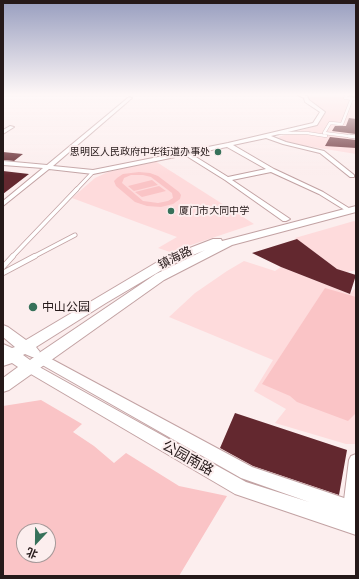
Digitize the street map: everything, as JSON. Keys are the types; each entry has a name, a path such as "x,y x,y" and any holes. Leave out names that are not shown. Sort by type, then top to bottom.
{"main road":[{"name":"镇海路","path":"6,355 27,347 101,300 168,261 208,243 286,219 352,209"},
{"name":"镇海路","path":"3,386 160,277 228,243 352,209"},
{"path":"3,330 27,347 36,363"},
{"path":"6,355 36,363"}],"street":[{"path":"3,204 103,121"},
{"path":"3,163 93,172 228,145 315,124 317,121"},
{"path":"3,132 12,127"},
{"path":"266,136 285,143 322,152 352,176"},
{"path":"228,145 272,170 352,209"},
{"path":"185,153 227,179 286,219"},
{"path":"227,179 272,170"},
{"name":"公园南路","path":"36,363 246,474 353,509"},
{"name":"公园南路","path":"36,363 242,488 356,526"},
{"path":"353,509 356,460"}],"lane":[{"path":"324,134 330,123 342,124 343,121"},
{"path":"279,133 307,133 356,137"},
{"path":"307,133 353,140"},
{"path":"3,267 93,172"},
{"path":"3,273 75,235"}],"shaded area":[{"path":"318,121 356,121 356,154 288,143 278,137 315,126"},
{"name":"厦门市大同中学","path":"155,161 254,224 170,252 158,248 177,237 72,198 95,178 108,172"},
{"path":"139,172 150,173 158,176 179,192 181,195 180,199 173,204 161,207 147,206 135,202 116,186 114,181 123,174","holes":["131,175 151,177 172,193 173,198 168,201 158,203 143,201 122,183 124,178"]},
{"path":"152,180 158,185 134,191 128,186"},
{"path":"159,186 166,191 142,197 135,192"},
{"path":"354,221 356,222 356,270 347,272 337,269 295,238"},
{"path":"244,261 275,271 281,267 350,294 356,287 356,444 346,444 275,423 286,409 254,391 273,360 169,317 195,293"},
{"path":"325,288 356,297 356,413 348,421 297,402 290,396 262,384"},
{"path":"41,400 82,424 73,432 94,446 114,463 126,453 179,486 227,496 179,576 3,576 3,406"}],"building":[{"path":"348,121 356,121 356,134 332,131 335,126 346,126"},
{"path":"330,137 356,140 356,148 325,146"},
{"path":"3,152 23,154 14,161 3,160"},
{"path":"3,171 29,174 3,194"},
{"path":"297,239 337,269 356,275 350,294 281,267 252,253"},
{"path":"235,413 347,450 339,495 253,466 220,448"}],"place":[{"name":"思明区人民政府中华街道办事处","path":"218,152"},
{"name":"厦门市大同中学","path":"171,211"},
{"name":"中山公园","path":"33,307"}]}
